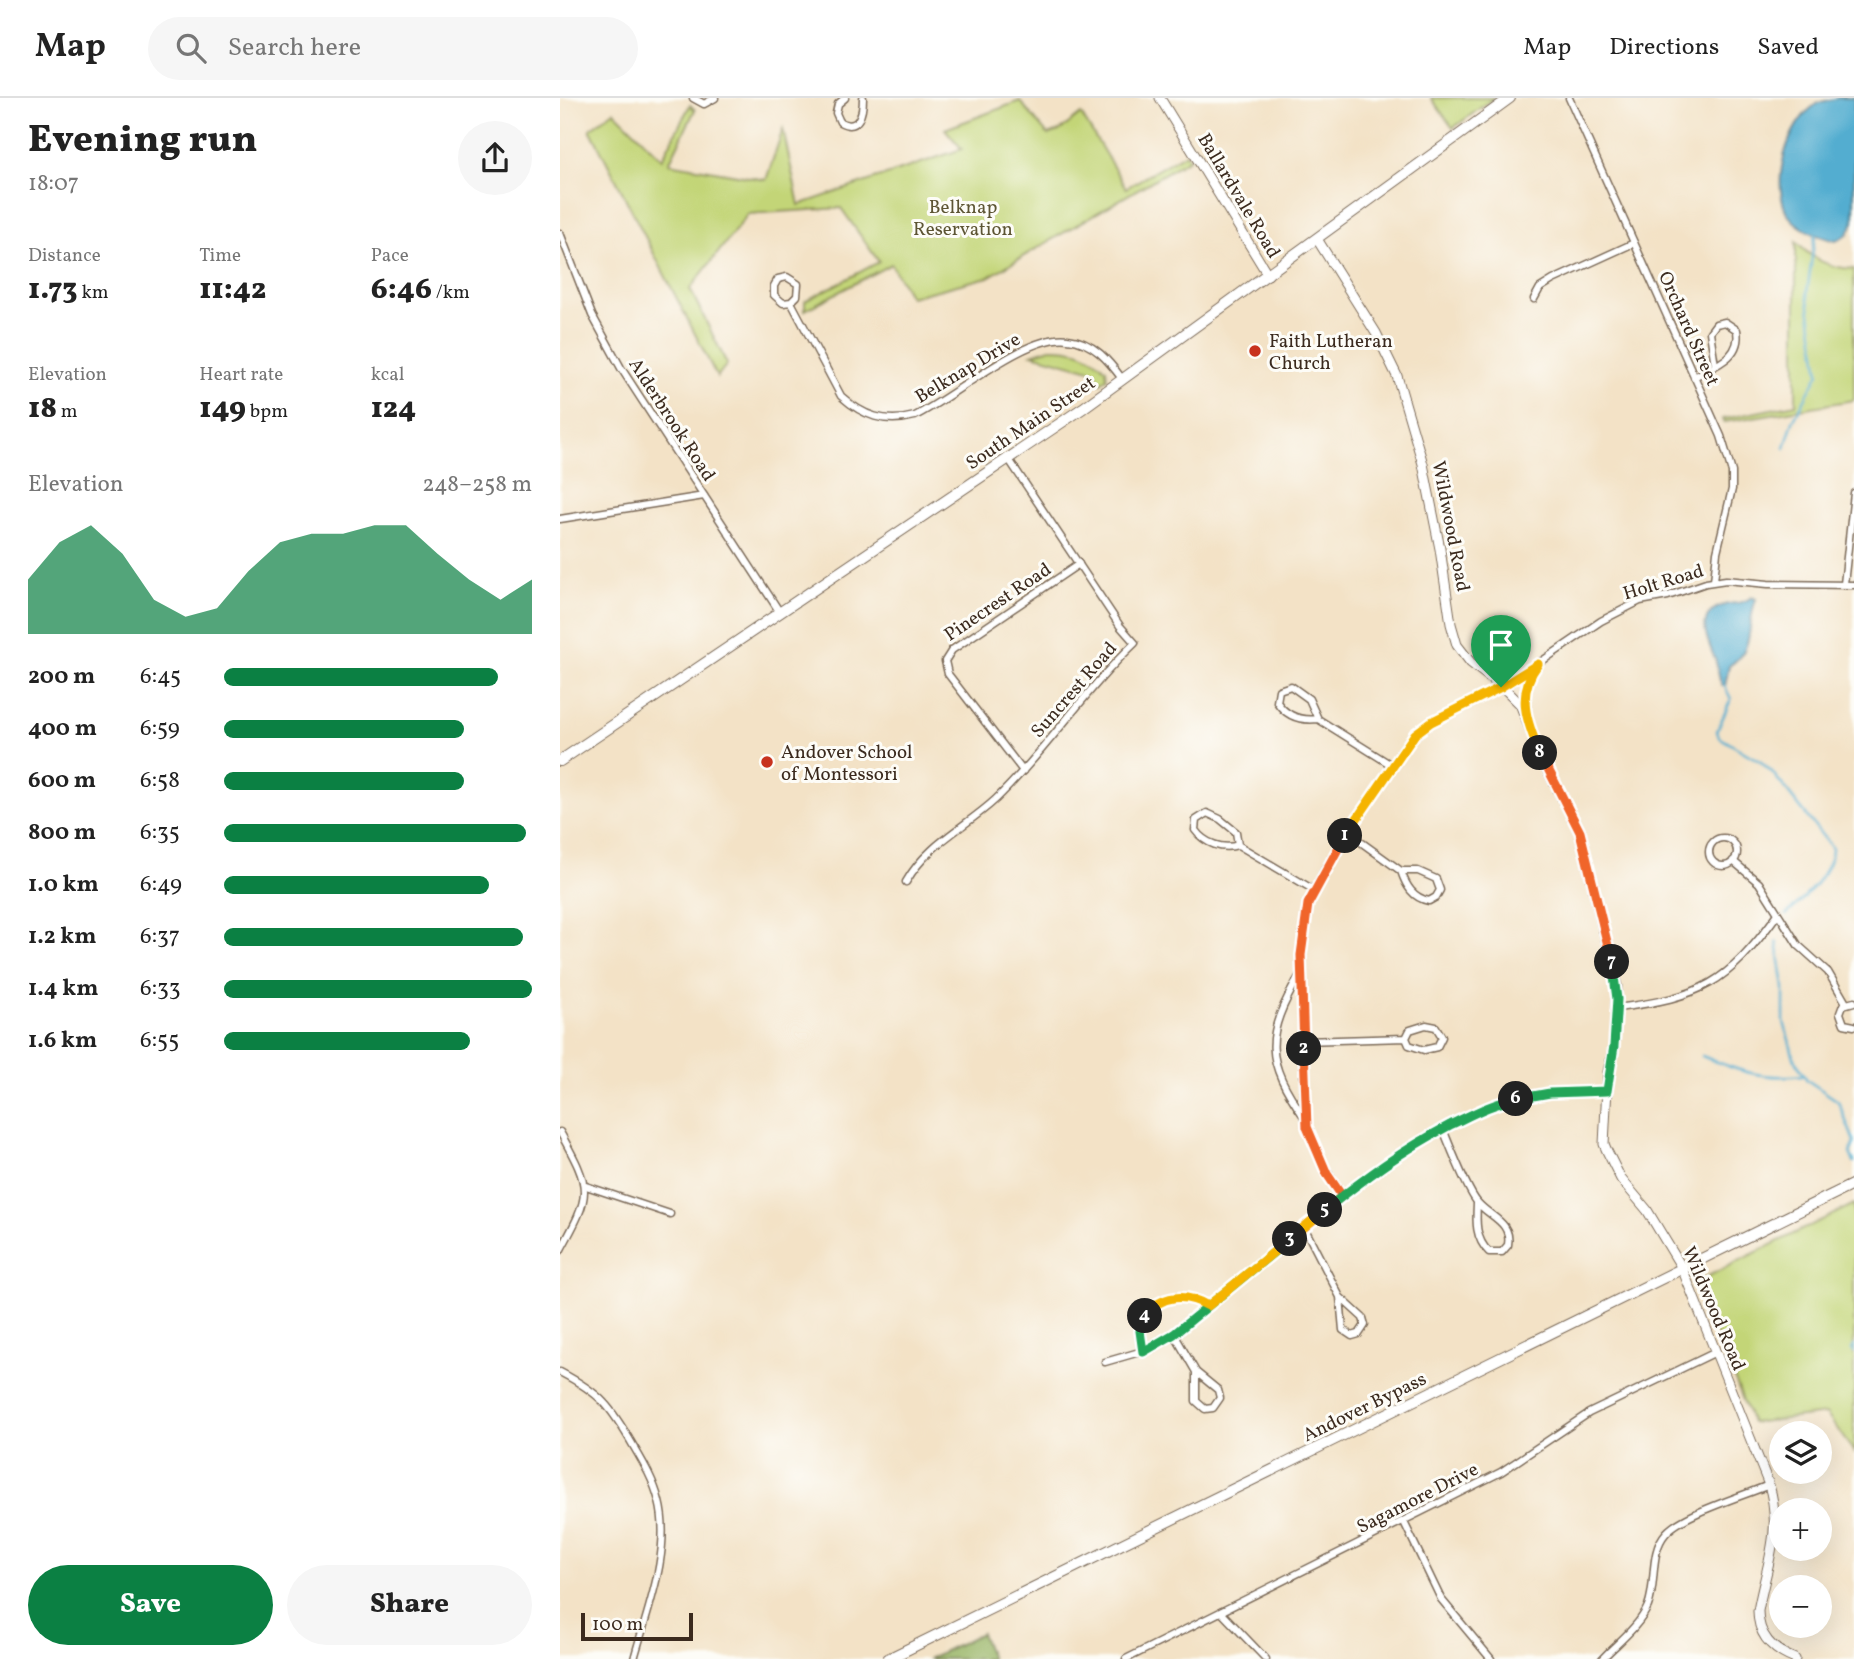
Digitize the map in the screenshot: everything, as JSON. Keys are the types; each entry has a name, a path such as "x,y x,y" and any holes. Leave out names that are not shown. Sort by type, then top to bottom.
{"main road":[{"name":"South Main Street","path":"560,761 1123,380 1510,98"},
{"name":"Andover Bypass","path":"888,1659 1854,1184"}],"street":[{"path":"694,98 704,104 715,98"},
{"path":"845,98 838,104 836,113 840,122 850,125 857,123 862,116 863,98"},
{"name":"Ballardvale Road","path":"1160,98 1268,275"},
{"name":"Orchard Street","path":"1569,98 1721,436 1732,472 1731,502 1717,552 1714,581"},
{"name":"Alderbrook Road","path":"560,233 599,329 621,368 779,611"},
{"name":"Wildwood Road","path":"1317,239 1376,333 1397,376 1423,464 1457,645 1471,663 1514,698 1525,714 1543,761 1580,832 1615,972 1617,1008 1604,1144 1621,1179 1647,1210 1682,1268 1769,1485 1776,1528 1760,1599 1758,1621 1768,1643 1795,1659"},
{"path":"1534,299 1542,287 1553,280 1634,243"},
{"name":"Belknap Drive","path":"791,278 798,284 797,296 791,302 783,303 774,295 774,286 778,279 791,278"},
{"name":"Belknap Drive","path":"791,302 841,396 851,405 877,418 902,419 915,416 1027,348 1054,339 1070,339 1089,346 1107,359 1123,380"},
{"path":"1694,377 1728,358 1736,347 1737,330 1730,323 1720,322 1710,332 1715,365"},
{"name":"Suncrest Road","path":"906,882 911,872 935,845 995,800 1023,771 1135,643 1120,625 1008,458"},
{"path":"1844,584 1854,493"},
{"path":"560,519 704,496"},
{"name":"Pinecrest Road","path":"1023,771 948,674 945,662 952,650 1079,564"},
{"name":"Holt Road","path":"1305,1118 1301,974 1308,904 1347,832 1408,742 1431,722 1501,687 1631,604 1680,593 1714,581 1854,585"},
{"path":"1525,714 1526,687 1538,664"},
{"path":"1318,719 1312,704 1302,692 1291,687 1279,690 1277,702 1282,709 1297,718 1318,719 1393,766"},
{"path":"1238,845 1236,832 1220,818 1207,813 1196,820 1195,830 1205,840 1224,848 1238,845 1314,890"},
{"path":"1347,832 1401,871 1407,886 1418,897 1425,901 1437,897 1440,890 1436,879 1418,871 1401,871"},
{"path":"1722,838 1731,841 1737,852 1733,861 1725,866 1716,864 1710,857 1712,845 1722,838"},
{"path":"1733,861 1759,883 1798,945 1828,972 1850,1003 1841,1009 1840,1017 1844,1024 1854,1026"},
{"path":"1617,1008 1678,997 1709,985 1735,966 1777,915"},
{"path":"1301,974 1277,1019 1274,1049 1281,1080 1305,1118 1324,1168 1342,1196"},
{"path":"1426,1026 1436,1027 1442,1037 1437,1047 1424,1050 1409,1045 1406,1038 1410,1030 1426,1026"},
{"path":"1303,1041 1406,1038"},
{"path":"1105,1362 1143,1352 1174,1334 1392,1157 1443,1129 1509,1100 1550,1093 1607,1091"},
{"path":"1443,1129 1477,1203 1476,1223 1481,1242 1489,1252 1502,1252 1508,1245 1507,1232 1497,1217 1477,1203"},
{"path":"560,1132 586,1186 583,1209 560,1251"},
{"path":"586,1186 670,1214"},
{"path":"1304,1227 1340,1297 1364,1321 1364,1329 1356,1336 1345,1333 1341,1326 1340,1297"},
{"path":"1143,1352 1140,1331 1144,1317 1153,1307 1178,1296 1198,1300 1208,1306"},
{"path":"1174,1334 1196,1372 1218,1390 1220,1398 1213,1408 1201,1408 1196,1401 1196,1372"},
{"name":"Sagamore Drive","path":"1126,1659 1518,1463 1589,1413 1716,1352"},
{"path":"560,1372 587,1386 610,1408 648,1471 660,1502 662,1550 634,1659"},
{"path":"1602,1659 1645,1612 1653,1588 1658,1548 1669,1530 1690,1517 1769,1485"},
{"path":"1404,1522 1441,1599 1491,1659"},
{"path":"1221,1612 1266,1659"}],"green space":[{"path":"1431,98 1494,98 1453,128"},
{"name":"Belknap Reservation","path":"1020,101 1048,135 1059,131 1081,114 1126,188 1186,153 1189,159 988,277 910,297 891,264 805,310 805,301 879,262 841,208 748,214 690,289 727,364 717,377 590,129 614,111 662,159 690,105 695,110 669,163 766,180 783,129 799,205 962,149 945,129"},
{"path":"1796,242 1822,262 1854,269 1854,400 1724,422 1723,419 1796,404"},
{"path":"1050,348 1074,350 1087,355 1106,369 1107,378 1101,383 1094,371 1032,354"},
{"path":"1854,1204 1854,1452 1826,1414 1752,1423 1696,1282"},
{"path":"981,1633 991,1659 928,1659"}],"water":[{"path":"1838,98 1854,98 1854,222 1847,235 1836,241 1810,232 1789,216 1783,204 1781,172 1790,139 1806,113 1817,104"},
{"path":"1752,597 1756,599 1747,644 1738,659 1729,666 1725,686 1722,686 1705,629 1708,616 1721,606 1744,602"}],"waterway":[{"path":"1785,448 1793,421 1819,373 1807,293 1815,235"},
{"path":"1724,685 1731,699 1717,731 1719,737 1761,762 1772,772 1832,848 1822,876 1786,915"},
{"path":"1777,942 1784,987 1784,1022 1794,1058 1807,1080 1838,1101 1854,1141"},
{"path":"1702,1056 1751,1073 1803,1075"},
{"path":"1854,1143 1850,1153 1854,1162"},
{"path":"1854,1346 1854,1352"}],"place":[{"name":"Faith Lutheran Church","path":"1255,351"},
{"name":"Andover School of Montessori","path":"767,762"}],"route":[{"path":"1501,687 1431,722 1415,734 1349,829 1308,904 1301,955 1305,1118 1321,1161 1342,1196 1174,1334 1143,1352 1140,1331 1144,1317 1153,1307 1178,1296 1198,1300 1208,1306 1342,1196 1410,1146 1472,1114 1509,1100 1550,1093 1607,1091 1617,1008 1615,972 1584,843 1569,808 1543,761 1525,714 1526,687 1538,664 1501,687"}]}
